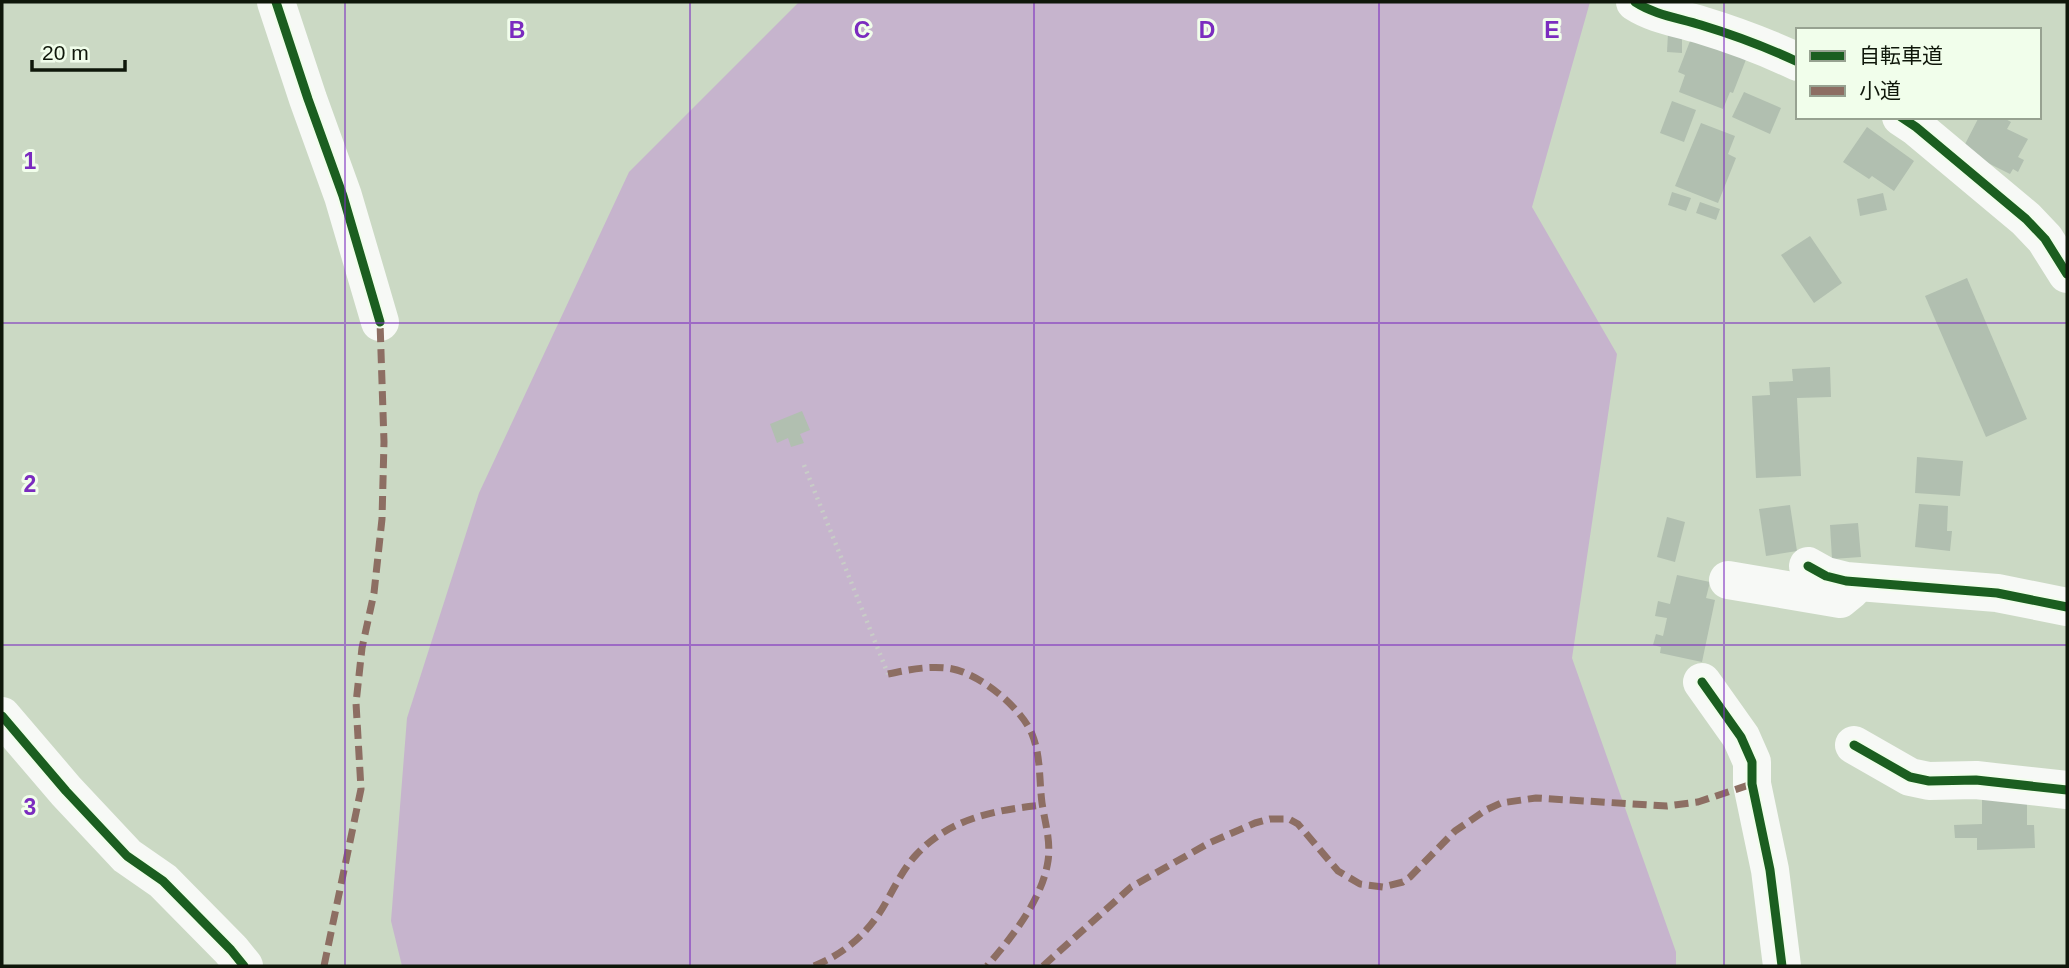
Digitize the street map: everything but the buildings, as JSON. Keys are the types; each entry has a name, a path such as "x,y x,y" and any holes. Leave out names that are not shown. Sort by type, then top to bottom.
{"street":[{"path":"276,2 343,196 380,322"},
{"path":"1635,2 1647,10 1699,24 1796,61"},
{"path":"1904,119 2026,219 2045,239 2067,274"},
{"path":"1808,566 1826,576 1858,582 1997,593 2067,607"},
{"path":"1728,580 1840,599 1858,582"},
{"path":"1702,682 1741,737 1752,762 1752,784 1770,870 1782,966"},
{"path":"2,716 65,792 127,856 163,881 244,966"},
{"path":"1854,745 1910,777 1929,782 1976,780 2067,790"}],"path":[{"path":"804,465 888,674"}],"shaded area":[{"path":"799,2 1590,2 1532,207 1617,354 1572,658 1676,952 1676,966 402,966 391,921 407,718 479,493 629,172"}],"marked path":[{"path":"324,966 361,789 356,703 362,648 374,593 382,519 384,442 380,322"},
{"path":"888,674 946,668 971,675 1008,702 1026,723 1035,742 1048,839 1049,854 1045,876 1033,904 987,966"},
{"path":"1043,966 1131,887 1209,843 1270,819 1289,819 1298,824 1338,871 1360,884 1383,887 1403,882 1455,831 1501,803 1536,798 1667,806 1698,802 1752,784"},
{"path":"814,966 834,956 861,936 876,918 911,861 943,832 991,813 1043,805"}],"cycle path":[{"path":"276,2 343,196 380,322"},
{"path":"1635,2 1659,13 1738,37 1796,61"},
{"path":"1904,119 2026,219 2045,239 2067,274"},
{"path":"1808,566 1826,576 1846,581 1997,593 2067,607"},
{"path":"1702,682 1741,737 1752,762 1752,784 1770,870 1782,966"},
{"path":"2,716 66,791 127,856 163,881 244,966"},
{"path":"1854,745 1910,777 1929,781 1976,780 2067,790"}]}
